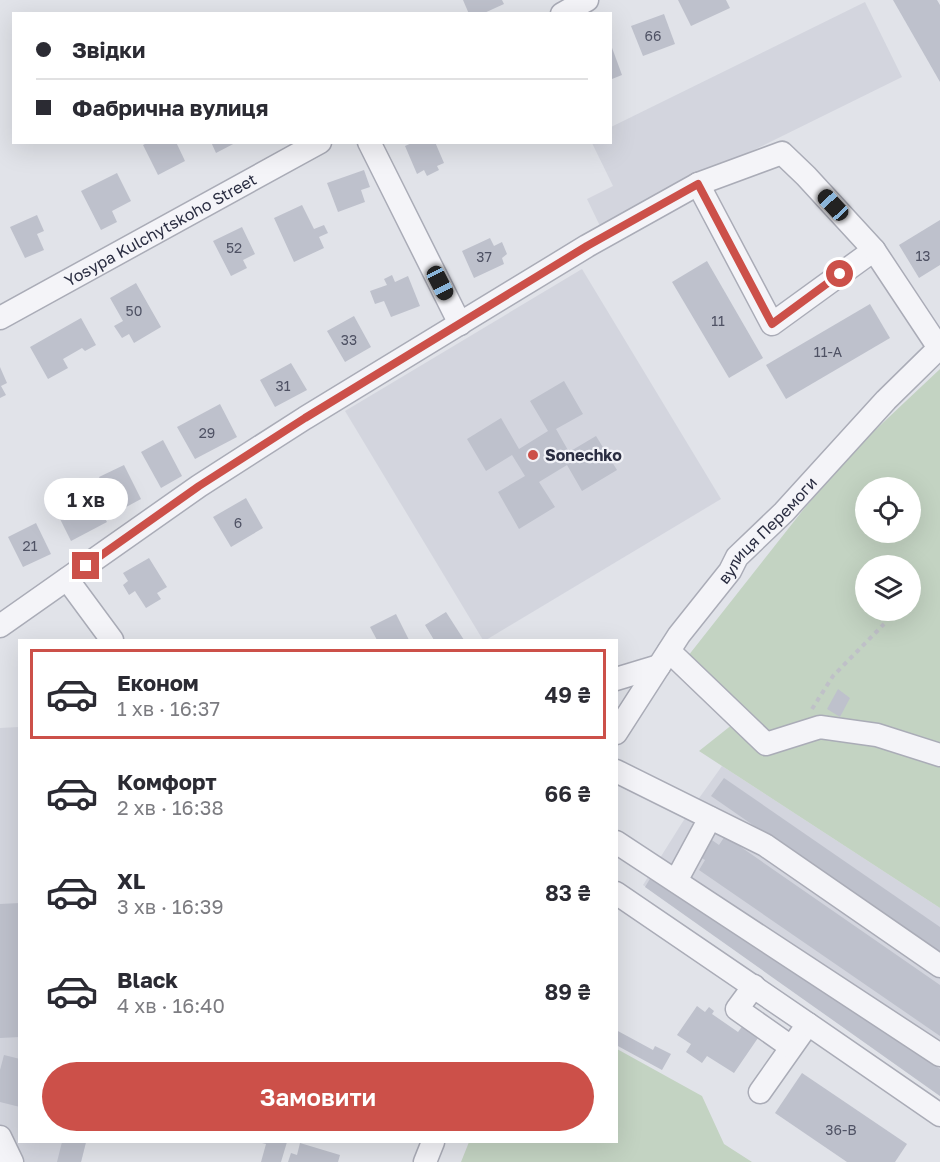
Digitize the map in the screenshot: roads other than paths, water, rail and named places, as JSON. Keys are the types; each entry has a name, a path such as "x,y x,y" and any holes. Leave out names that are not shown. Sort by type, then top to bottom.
{"street":[{"path":"566,12 587,0"},
{"name":"Yosypa Kulchytskoho Street","path":"0,318 316,144"},
{"path":"370,144 460,324"},
{"path":"0,626 199,486 305,418 587,246 698,184 782,153 874,250 940,348"},
{"path":"698,184 772,324 874,250"},
{"name":"вулиця Перемоги","path":"618,730 679,635 729,571 737,557 784,512 886,400 940,348"},
{"path":"67,579 111,639"},
{"path":"618,678 664,658 766,744 820,727 877,735 940,755"},
{"path":"618,772 765,845 940,966"},
{"path":"676,881 710,818"},
{"path":"618,843 940,1055"},
{"path":"618,894 940,1115"},
{"path":"754,986 737,1009 791,1047"},
{"path":"760,1092 808,1024"},
{"path":"0,1137 12,1162"},
{"path":"425,1162 434,1143"}],"place":[{"name":"Sonechko","path":"533,455"}]}
